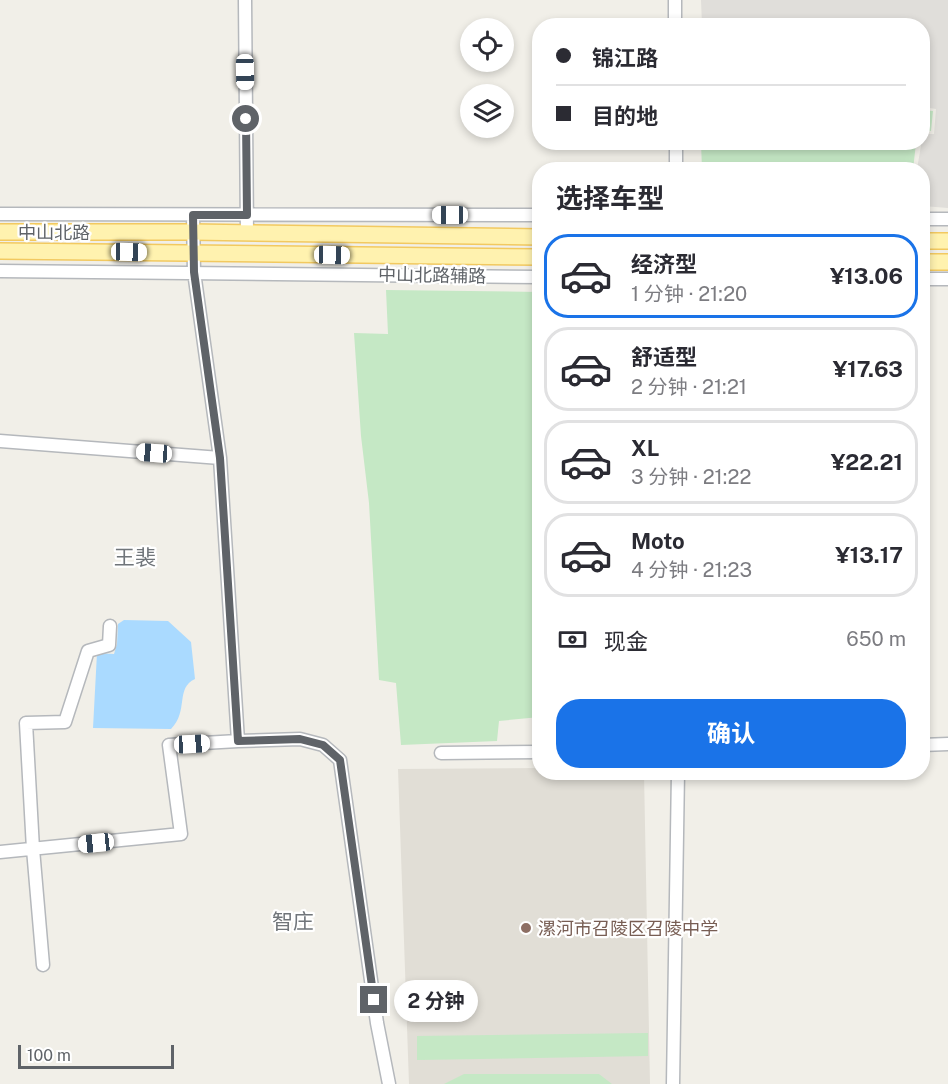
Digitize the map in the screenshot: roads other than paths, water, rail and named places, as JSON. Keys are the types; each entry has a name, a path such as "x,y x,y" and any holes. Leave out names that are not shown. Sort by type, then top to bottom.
{"main road":[{"name":"中山北路","path":"0,232 532,237"},
{"path":"930,241 948,241"},
{"name":"中山北路","path":"0,251 532,257"},
{"path":"930,262 948,262"}],"street":[{"path":"245,0 247,233"},
{"path":"675,0 675,18"},
{"path":"0,214 532,215"},
{"path":"193,215 194,272 220,458 238,741"},
{"path":"930,219 948,219"},
{"name":"中山北路辅路","path":"0,270 532,276"},
{"path":"930,279 948,279"},
{"path":"0,441 220,458"},
{"path":"43,965 33,849 26,723 64,722 88,651 110,645 110,626"},
{"path":"0,852 181,834 169,745 300,739 323,745 340,760 377,1023 389,1084"},
{"path":"930,745 948,744"},
{"path":"441,753 532,752"},
{"path":"673,1084 678,780"}],"water":[{"path":"124,620 168,621 191,642 195,679 185,688 180,715 171,729 93,728 97,653 114,654 118,624"}],"place":[{"name":"漯河市召陵区召陵中学","path":"526,928"}],"district":[{"name":"王裴","path":"135,557"},
{"name":"智庄","path":"293,921"}]}
